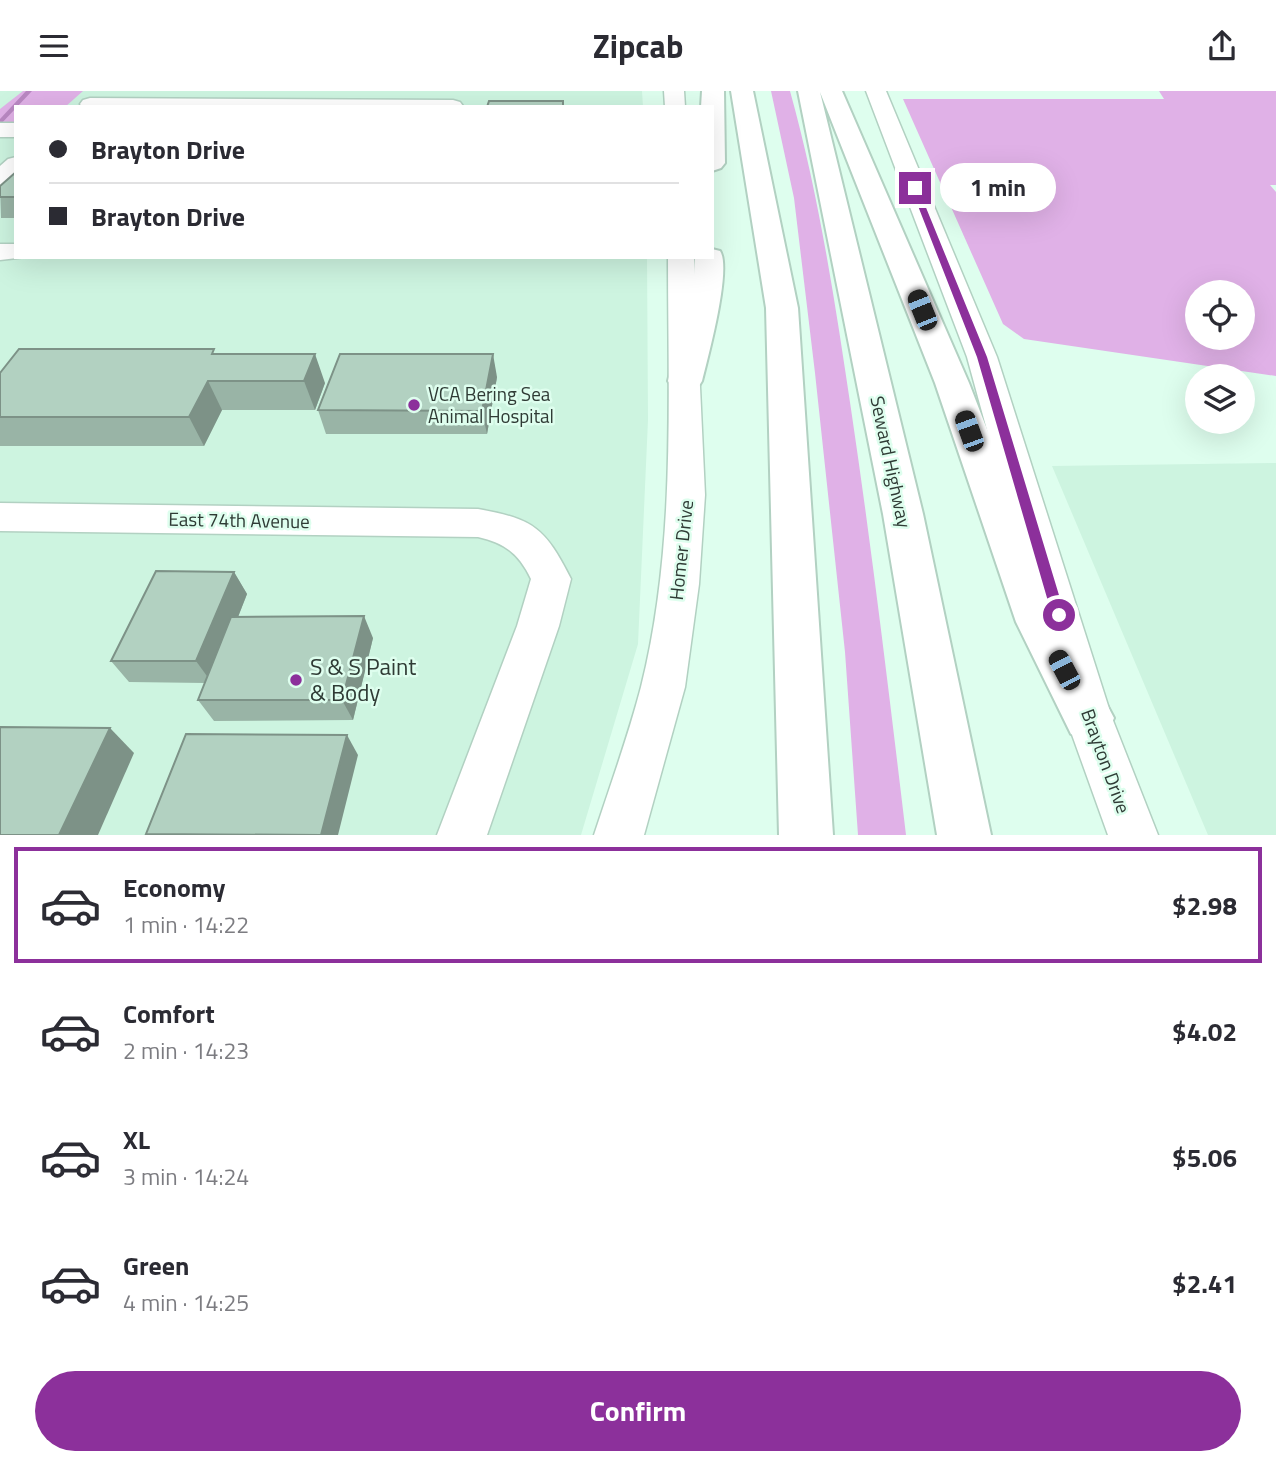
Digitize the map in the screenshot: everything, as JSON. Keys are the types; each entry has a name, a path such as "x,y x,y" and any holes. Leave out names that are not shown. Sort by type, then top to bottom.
{"highway":[{"path":"742,91 782,308 806,835"},
{"name":"Seward Highway","path":"808,91 903,514 964,835"},
{"path":"831,91 947,371 1039,622 1089,718"},
{"path":"685,381 709,277 710,259"}],"street":[{"name":"Brayton Drive","path":"876,91 982,357 1089,718 1133,835"},
{"path":"93,101 381,105"},
{"path":"0,179 14,166"},
{"name":"Homer Drive","path":"619,835 663,687 679,584 687,495 681,259"},
{"name":"East 74th Avenue","path":"0,517 478,523 508,528 534,545 551,579 538,626 462,835"}],"shaded area":[{"path":"0,91 642,91 643,105 14,105 14,259 647,259 648,420 638,644 581,835 0,835"},
{"path":"23,91 83,91 67,105 14,105 14,125 0,125 0,109"},
{"path":"771,91 790,91 810,170 825,249 866,515 906,835 858,835 845,652 815,373 794,198"},
{"path":"1159,91 1276,91 1276,185 1270,185 1276,192 1276,376 1255,373 1255,364 1194,364 1024,339 1003,324 903,99 1164,99"},
{"path":"1276,463 1276,835 1208,835 1052,466"}],"building":[{"path":"489,101 563,101 563,105 488,105"},
{"path":"14,174 14,197 0,197 0,186"},
{"path":"19,349 214,349 212,354 315,354 304,381 208,381 189,417 0,417 0,373"},
{"path":"340,354 493,354 482,411 318,410"},
{"path":"156,571 234,572 196,661 111,661"},
{"name":"S & S Paint & Body","path":"364,616 342,700 198,700 231,617"},
{"path":"0,727 110,728 59,835 0,835"},
{"path":"186,734 347,735 321,835 146,834"}],"waterway":[{"path":"16,105 29,91"},
{"path":"0,123 14,108"}],"place":[{"name":"VCA Bering Sea Animal Hospital","path":"414,405"},
{"name":"S & S Paint & Body","path":"296,680"}],"route":[{"path":"915,188 982,357 1059,615"}]}
